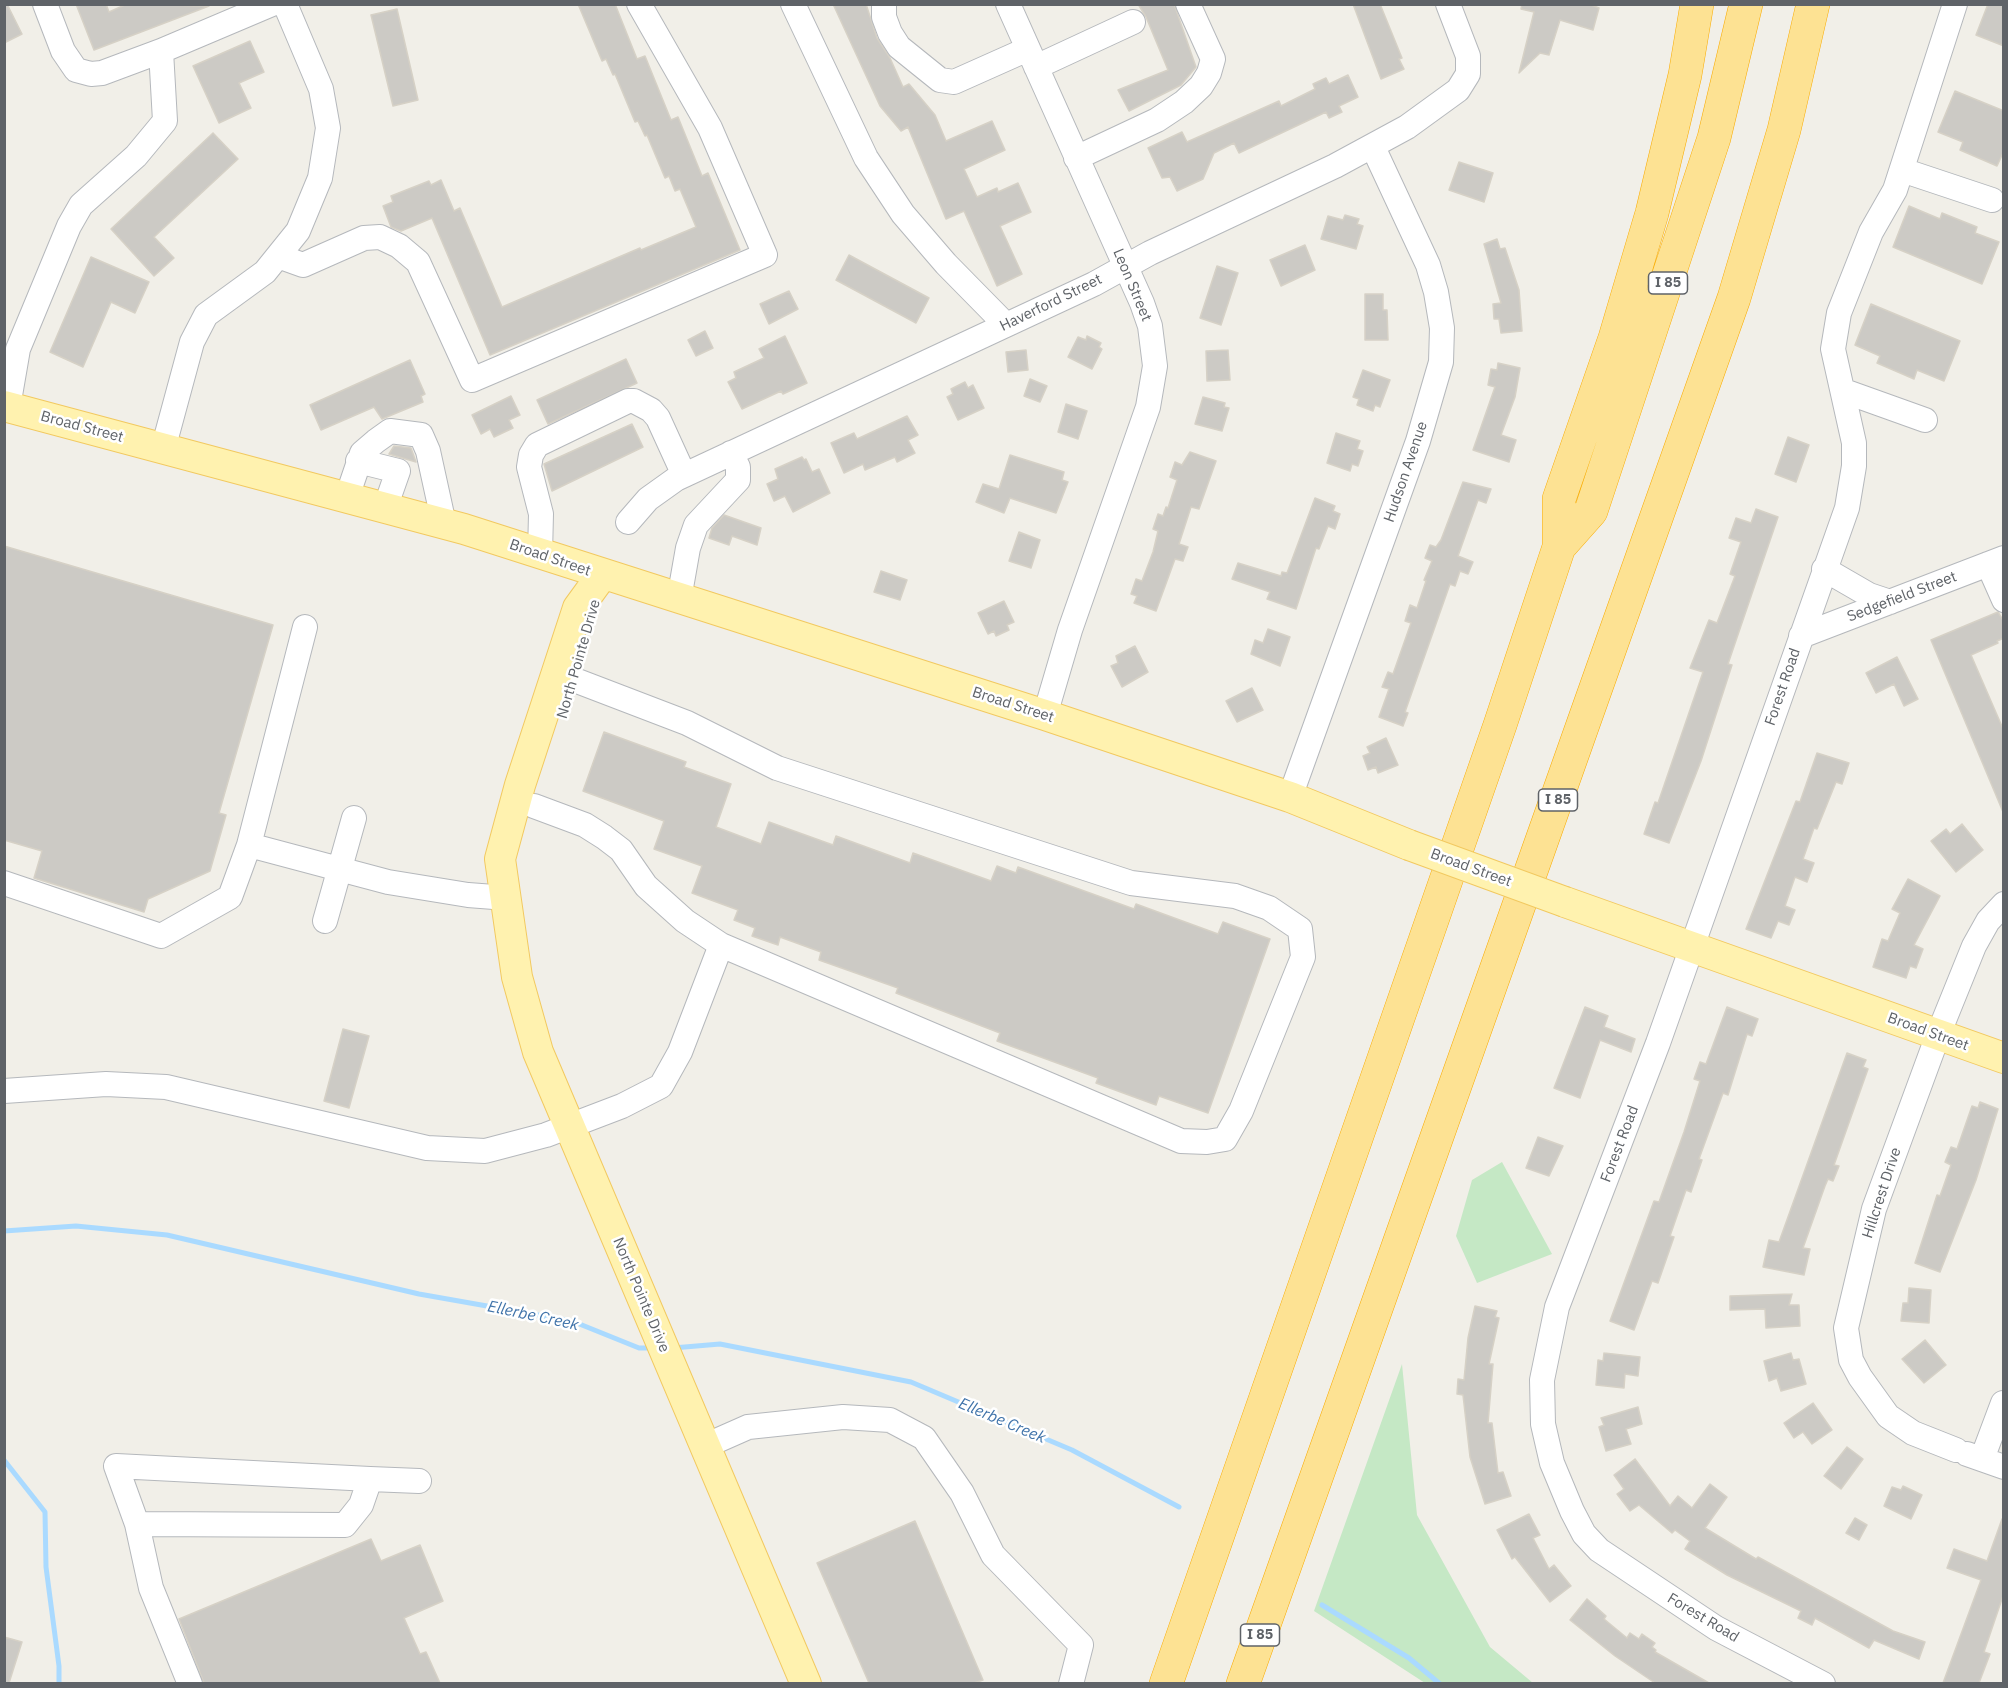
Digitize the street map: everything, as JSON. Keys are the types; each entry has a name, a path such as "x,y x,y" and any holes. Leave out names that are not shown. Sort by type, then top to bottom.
{"highway":[{"path":"1558,547 1559,500 1615,339 1652,213 1685,75 1697,4"},
{"name":"I 85","path":"1166,1683 1500,726 1558,547 1591,511 1714,138 1746,4"},
{"name":"I 85","path":"1243,1683 1734,298 1784,130 1813,4"}],"main road":[{"name":"Broad Street","path":"6,407 444,524 1045,715 1290,797 1409,845 2004,1058"},
{"name":"North Pointe Drive","path":"507,898 595,609 602,575"},
{"name":"North Pointe Drive","path":"602,575 578,608 520,785 500,859 517,977 529,1029 806,1683"}],"street":[{"path":"45,4 63,51 76,70 91,74 102,73 162,51 272,4"},
{"path":"163,449 192,342 206,315 265,272 298,231 320,178 328,128 321,89 285,4"},
{"path":"278,256 303,265 364,238 380,237 399,246 418,262 472,380 765,255 710,128 639,4"},
{"path":"793,4 866,158 903,214 946,264 1006,325"},
{"path":"884,4 884,17 890,33 899,46 940,80 954,82 1032,58 1133,22"},
{"name":"Leon Street","path":"1008,4 1150,326 1155,366 1148,407 1070,630 1045,715"},
{"path":"1076,158 1157,120 1184,102 1201,86 1209,73 1212,59 1188,4"},
{"name":"Haverford Street","path":"628,522 648,499 684,475 1006,325 1373,147 1407,127 1458,90 1468,74 1468,56 1448,4"},
{"name":"Forest Road","path":"1823,1683 1716,1628 1599,1550 1584,1534 1552,1463 1545,1434 1542,1380 1549,1332 1557,1307 1658,1043 1851,490 1854,443 1833,348 1839,314 1871,232 1895,190 1954,4"},
{"path":"6,407 18,349 69,226 81,205 136,156 165,121 162,51"},
{"name":"Hudson Avenue","path":"1290,797 1418,441 1441,362 1442,328 1436,292 1428,265 1373,147"},
{"path":"1902,170 1992,200"},
{"path":"1844,391 1925,420"},
{"path":"540,554 541,514 529,466 531,455 537,444 628,401 634,401 651,410 658,417 684,475"},
{"path":"347,497 362,453 390,431 421,435 432,469 444,524"},
{"path":"679,599 688,548 696,525 738,480 738,467 731,453"},
{"path":"358,461 398,471 432,469"},
{"path":"386,508 398,471"},
{"path":"1996,561 2004,600"},
{"name":"Sedgefield Street","path":"1801,636 1996,561"},
{"path":"1824,569 1869,594 1890,602"},
{"path":"4,883 161,936 230,897 249,845 305,627"},
{"path":"534,806 585,825 604,837 621,850 646,886 685,921 721,945 1180,1141 1207,1142 1225,1138 1241,1111 1303,957 1300,929 1269,908 1235,896 1131,883 777,768 687,723 572,679"},
{"path":"325,921 354,818"},
{"path":"249,845 388,882 468,895 507,898"},
{"name":"Hillcrest Drive","path":"1977,1457 1913,1432 1888,1416 1860,1377 1851,1359 1846,1328 1874,1209 1938,1035 1974,946 1988,921 2004,904"},
{"path":"4,1091 106,1084 166,1087 427,1148 485,1151 537,1138 570,1126 622,1106 662,1086 680,1052 721,945"},
{"path":"1977,1457 2003,1403"},
{"path":"705,1446 748,1427 843,1417 890,1420 924,1438 963,1493 993,1555 1081,1645 1071,1683"},
{"path":"190,1683 151,1588 137,1524 116,1466 419,1481"},
{"path":"137,1524 345,1525 361,1505 370,1479"}],"green space":[{"path":"1502,1162 1552,1254 1477,1283 1456,1236 1472,1180"},
{"path":"1402,1364 1417,1515 1490,1647 1533,1683 1425,1683 1314,1611"}],"building":[{"path":"4,4 7,4 22,34 4,43"},
{"path":"76,4 106,4 109,12 127,4 209,6 94,50"},
{"path":"578,4 615,4 637,59 645,56 671,120 678,117 702,176 708,173 740,250 490,355 432,218 401,231 391,227 383,206 393,202 391,196 429,181 431,185 441,180 454,211 460,208 502,307 640,248 641,250 696,227 680,189 675,191 669,176 665,178 647,135 645,136 638,121 635,122 615,74 613,75 606,59 602,61"},
{"path":"833,4 866,4 877,38 890,58 903,87 909,84 935,115 946,141 992,121 1005,150 964,169 977,197 997,188 998,192 1018,183 1031,212 1000,226 1022,274 997,286 964,211 946,219 908,127 901,131 880,106"},
{"path":"1138,4 1174,4 1196,67 1181,85 1129,111 1118,90 1168,70 1146,17"},
{"path":"1353,4 1380,4 1402,58 1399,59 1404,69 1381,79"},
{"path":"1522,4 1589,4 1599,8 1593,30 1560,20 1549,55 1540,53 1519,73 1534,12 1521,9"},
{"path":"1988,4 2004,4 2004,46 1976,35"},
{"path":"397,9 418,100 393,106 371,15"},
{"path":"250,41 264,72 239,83 251,108 219,123 193,66"},
{"path":"1348,75 1358,97 1339,106 1342,112 1329,118 1326,112 1239,153 1234,143 1214,153 1203,179 1177,191 1170,177 1162,178 1148,148 1182,132 1187,142 1279,101 1281,106 1315,89 1313,84 1326,78 1329,84"},
{"path":"1955,91 2004,111 2004,151 1997,166 1960,150 1963,142 1938,132"},
{"path":"213,133 238,159 154,237 174,258 154,276 111,229"},
{"path":"1459,162 1493,173 1484,202 1449,190"},
{"path":"1909,206 1940,219 1942,213 1977,227 1975,233 1999,242 1982,284 1893,247"},
{"path":"1345,215 1359,219 1357,224 1363,226 1356,249 1321,239 1328,216 1343,220"},
{"path":"1497,239 1500,249 1505,248 1519,290 1522,331 1501,333 1499,319 1494,319 1493,304 1501,303 1484,244"},
{"path":"1305,245 1315,270 1281,286 1270,260"},
{"path":"849,255 929,298 916,323 836,280"},
{"path":"91,257 149,282 135,313 111,302 83,367 50,352"},
{"path":"1217,266 1238,273 1221,325 1200,318"},
{"path":"789,291 798,309 769,324 760,304"},
{"path":"1365,294 1383,294 1383,310 1387,310 1388,340 1365,340"},
{"path":"1871,304 1960,341 1944,381 1917,370 1914,379 1877,363 1880,356 1855,345"},
{"path":"705,331 713,348 696,356 688,340"},
{"path":"785,336 807,383 783,394 781,391 742,409 728,382 736,378 734,372 764,358 759,349"},
{"path":"1087,336 1101,343 1099,347 1102,349 1092,369 1068,357 1078,337 1086,340"},
{"path":"1026,350 1028,370 1008,372 1006,352"},
{"path":"1228,350 1230,380 1207,381 1206,351"},
{"path":"626,359 637,383 548,424 537,400"},
{"path":"410,360 425,394 421,396 423,402 382,419 374,407 321,430 310,405"},
{"path":"1498,363 1520,368 1515,397 1501,435 1516,440 1509,462 1473,450 1495,387 1488,385 1491,369 1497,370"},
{"path":"1363,370 1390,380 1380,407 1375,405 1373,411 1357,405 1359,399 1353,397"},
{"path":"1030,379 1047,386 1040,402 1024,396"},
{"path":"965,382 968,388 973,385 984,408 958,420 947,397 953,394 951,389"},
{"path":"511,396 520,415 509,420 513,428 494,437 490,429 481,434 472,415"},
{"path":"1203,397 1225,403 1224,407 1229,408 1222,431 1195,424"},
{"path":"1066,404 1087,411 1078,439 1058,432"},
{"path":"907,416 918,435 908,440 915,453 897,462 895,457 865,470 863,464 844,473 831,443 854,433 857,439"},
{"path":"632,424 643,447 552,491 544,464"},
{"path":"1336,433 1360,441 1357,449 1363,451 1358,466 1352,464 1350,471 1327,463"},
{"path":"1788,437 1809,445 1796,482 1775,474"},
{"path":"394,446 411,448 416,462 389,454"},
{"path":"1190,452 1216,461 1199,509 1191,507 1179,544 1188,547 1183,561 1175,559 1156,611 1134,603 1137,596 1131,594 1136,579 1142,581 1153,552 1158,531 1153,529 1158,514 1163,516 1166,507 1168,508 1177,480 1170,477 1175,462 1182,465"},
{"path":"1010,455 1064,472 1062,480 1068,482 1056,513 1010,498 1004,513 976,502 983,484 999,489"},
{"path":"802,457 806,459 812,472 819,469 830,493 793,512 785,496 774,501 767,484 778,479 775,469"},
{"path":"1463,482 1491,489 1486,503 1478,500 1458,556 1473,562 1468,574 1460,571 1455,586 1450,584 1405,712 1408,713 1403,726 1379,717 1389,689 1382,687 1388,672 1393,674 1411,623 1405,621 1410,605 1417,608 1426,581 1424,580 1432,561 1425,558 1430,545 1436,547 1441,540"},
{"path":"1315,498 1335,506 1333,511 1340,514 1335,529 1328,526 1319,549 1316,548 1296,609 1267,599 1270,592 1232,579 1238,563 1281,576 1282,572 1287,573"},
{"path":"1756,509 1778,517 1728,664 1732,665 1701,761 1669,843 1644,834 1655,802 1658,803 1703,672 1690,668 1709,620 1717,623 1735,576 1730,574 1741,542 1729,538 1736,518 1751,523"},
{"path":"724,515 761,528 757,545 732,536 729,545 709,538 712,528"},
{"path":"1019,532 1040,540 1031,568 1009,561"},
{"path":"4,546 273,625 219,813 226,815 210,871 148,899 144,912 34,878 42,851 4,840"},
{"path":"881,571 907,580 900,600 874,592"},
{"path":"1004,601 1014,622 1007,625 1009,630 996,636 994,631 988,634 978,613"},
{"path":"1998,612 2004,622 2004,638 1971,655 2004,731 2003,812 1931,640"},
{"path":"1268,629 1290,637 1280,666 1251,654 1255,640 1263,643"},
{"path":"1135,646 1148,672 1122,687 1111,666 1118,663 1116,656"},
{"path":"1897,657 1918,699 1904,706 1894,684 1876,693 1866,673"},
{"path":"1252,688 1263,710 1237,722 1226,701"},
{"path":"604,732 686,762 684,767 731,784 716,827 761,844 769,822 833,845 836,836 910,863 913,853 991,881 997,866 1016,873 1018,867 1134,909 1136,904 1218,934 1223,922 1270,939 1208,1113 1159,1096 1156,1105 1096,1083 1098,1078 997,1041 1000,1033 896,993 898,988 819,960 821,952 780,937 778,945 752,936 755,928 734,920 738,910 692,893 702,866 654,849 664,821 583,791"},
{"path":"1386,738 1398,765 1378,773 1376,767 1368,770 1363,756 1370,753 1367,747"},
{"path":"1817,753 1849,763 1842,784 1836,782 1817,829 1814,828 1803,859 1814,863 1807,882 1795,877 1785,906 1795,910 1789,925 1778,921 1771,938 1746,929 1796,801 1800,802"},
{"path":"1962,824 1983,850 1956,872 1931,841 1946,829 1950,834"},
{"path":"1908,879 1940,896 1914,945 1923,949 1916,968 1910,966 1906,978 1873,967 1882,939 1888,941 1900,913 1892,909"},
{"path":"1585,1007 1608,1016 1604,1027 1635,1039 1631,1052 1600,1040 1580,1098 1554,1088"},
{"path":"1727,1007 1758,1019 1752,1036 1747,1034 1728,1095 1723,1093 1699,1159 1702,1160 1691,1192 1686,1190 1670,1236 1674,1237 1658,1283 1652,1281 1634,1330 1610,1321 1654,1201 1659,1202 1684,1132 1700,1081 1694,1079 1700,1062 1706,1064"},
{"path":"343,1029 369,1036 349,1108 324,1101"},
{"path":"1847,1053 1866,1060 1863,1067 1868,1069 1834,1165 1839,1166 1833,1181 1828,1179 1803,1248 1810,1249 1804,1275 1763,1267 1769,1240 1779,1242"},
{"path":"1980,1102 1998,1109 1976,1180 1940,1272 1915,1263 1937,1195 1940,1196 1951,1165 1945,1162 1951,1147 1957,1149 1972,1106 1978,1108"},
{"path":"1538,1137 1563,1146 1549,1176 1526,1168"},
{"path":"1909,1288 1931,1290 1929,1323 1901,1321 1903,1303 1908,1303"},
{"path":"1792,1294 1789,1305 1799,1305 1800,1326 1766,1328 1765,1309 1730,1310 1730,1296"},
{"path":"1475,1306 1497,1311 1495,1317 1499,1318 1489,1364 1493,1364 1488,1423 1492,1423 1498,1473 1503,1472 1511,1496 1485,1504 1470,1457 1463,1395 1457,1394 1458,1379 1464,1380 1468,1338"},
{"path":"1925,1340 1946,1365 1924,1383 1902,1359"},
{"path":"1604,1353 1640,1357 1638,1376 1625,1374 1624,1388 1596,1385 1598,1360 1603,1361"},
{"path":"1791,1353 1793,1360 1799,1359 1806,1384 1781,1391 1777,1378 1769,1381 1764,1361"},
{"path":"1813,1403 1832,1430 1812,1444 1803,1432 1794,1438 1784,1423"},
{"path":"1638,1407 1642,1424 1626,1429 1631,1444 1606,1451 1599,1427 1604,1425 1601,1418"},
{"path":"1847,1447 1863,1459 1841,1489 1824,1476"},
{"path":"1635,1459 1670,1506 1678,1496 1692,1508 1710,1484 1727,1497 1705,1528 1756,1559 1758,1557 1893,1631 1925,1642 1919,1659 1874,1640 1869,1648 1815,1618 1812,1625 1798,1618 1801,1611 1727,1575 1685,1549 1690,1541 1675,1530 1672,1533 1639,1505 1630,1511 1617,1494 1624,1489 1614,1475"},
{"path":"1903,1486 1922,1495 1911,1519 1884,1506 1892,1487 1901,1490"},
{"path":"1529,1514 1540,1535 1533,1538 1549,1569 1554,1565 1571,1586 1550,1602 1515,1557 1512,1559 1497,1530"},
{"path":"1855,1518 1867,1525 1859,1540 1846,1533"},
{"path":"2002,1519 2004,1593 1984,1652 1990,1654 1979,1683 1943,1683 1981,1580 1947,1568 1954,1549 1987,1561"},
{"path":"915,1521 983,1680 974,1683 869,1683 817,1563"},
{"path":"371,1539 381,1561 420,1545 443,1601 404,1618 420,1654 426,1652 440,1683 204,1683 179,1619"},
{"path":"1587,1599 1606,1616 1604,1619 1627,1638 1630,1633 1639,1639 1642,1634 1655,1643 1652,1647 1656,1650 1655,1652 1709,1683 1655,1683 1615,1656 1570,1620"},
{"path":"4,1637 22,1642 9,1683 4,1683"}],"waterway":[{"name":"Ellerbe Creek","path":"4,1231 76,1226 167,1235 419,1294 572,1321 639,1348 654,1348"},
{"name":"Ellerbe Creek","path":"673,1348 720,1344 911,1382 1072,1450 1179,1507"},
{"path":"4,1460 45,1512 46,1567 59,1666 59,1684"},
{"name":"Ellerbe Creek","path":"1322,1605 1409,1658 1440,1684"}]}
